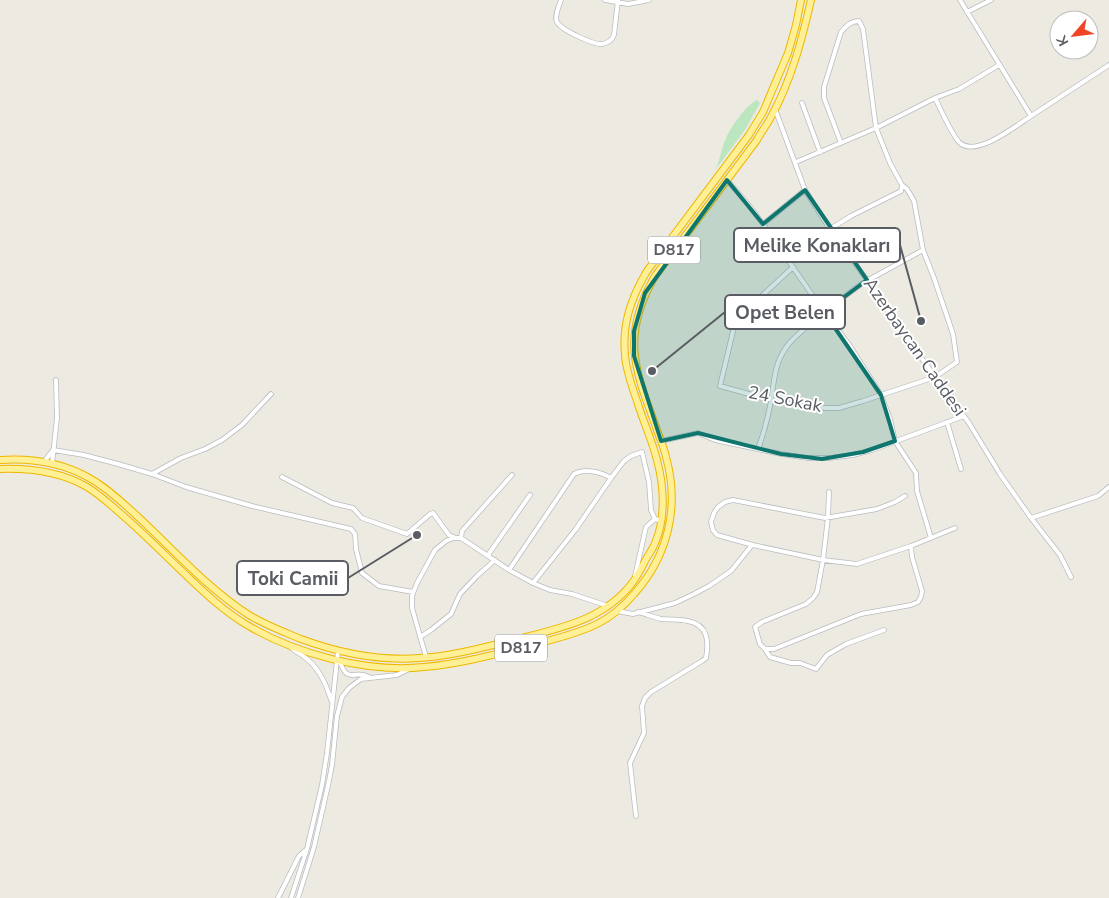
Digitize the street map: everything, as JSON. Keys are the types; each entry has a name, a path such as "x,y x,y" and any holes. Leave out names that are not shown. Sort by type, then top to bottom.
{"highway":[{"name":"D817","path":"0,460 17,459 44,462 69,468 92,479 117,498 232,603 269,626 292,636 338,651 368,657 426,658 456,653 552,630 594,616 620,596 634,580 656,542 658,520 663,502 658,460 629,377 625,356 625,330 636,289 647,271 749,135 763,112 788,52 796,25 800,0"},
{"name":"D817","path":"0,469 16,468 42,471 66,477 87,487 111,505 206,593 252,628 317,655 339,661 367,666 398,668 457,663 554,640 598,624 617,611 643,585 665,545 670,523 672,502 671,479 667,458 638,375 634,356 634,331 645,293 655,276 757,140 775,109 796,56 811,0"}],"street":[{"path":"562,0 556,21 559,25 579,36 601,44 609,42 614,35 618,1"},
{"path":"605,0 628,4 649,0"},
{"path":"960,0 1030,116"},
{"path":"967,12 991,0"},
{"path":"758,449 765,430 778,362 793,338 867,280 923,250 914,201 907,189 902,185 890,163 876,128 863,29 859,21 854,21 847,25 841,32 824,87 824,98 841,143"},
{"path":"796,162 876,128 935,98 958,89 999,65"},
{"path":"935,98 959,142 967,147 975,147 999,138 1109,65"},
{"path":"802,103 820,152"},
{"name":"Azerbaycan Caddesi","path":"775,109 805,190 830,229 964,416 987,454 1031,518 1060,555 1071,577"},
{"path":"727,180 763,224 850,346 881,395 890,419 895,441 916,473 916,491 931,538"},
{"path":"830,229 850,216 901,191 902,185"},
{"path":"763,224 805,190"},
{"name":"24 Sokak","path":"793,267 734,323 720,386 771,400 800,405 839,408 935,378 957,362 952,334 923,250"},
{"path":"52,464 56,418 56,380"},
{"path":"152,474 181,458 222,440 242,425 271,394"},
{"path":"661,441 698,433 715,440 781,454 808,458 829,458 863,452 964,416"},
{"path":"947,422 960,469"},
{"path":"44,462 53,450"},
{"path":"53,450 84,455 152,474 186,487 252,506 351,529 355,534 356,549 362,573 379,586 413,592"},
{"path":"533,583 576,529 624,461 631,456 642,452 649,482 651,510 658,520 670,523"},
{"path":"509,570 574,474 579,471 598,472 611,478"},
{"path":"459,538 462,531 512,475"},
{"path":"282,477 332,502 353,508 362,518 407,534 433,513 449,535 459,538 533,583 550,590 572,594 608,606"},
{"path":"1031,518 1098,496 1109,487"},
{"path":"828,492 828,517 817,592 806,604 762,622 755,627 760,644 770,657 790,663 800,663 816,669 828,655 846,644 884,630"},
{"path":"488,555 530,495"},
{"path":"906,496 877,509 825,518 733,500 725,502 718,507 714,512 711,522 713,530 717,535 752,545 823,560 857,564 911,546 955,528"},
{"path":"634,580 646,527 658,520"},
{"path":"426,658 412,608 413,592 434,550 446,541 459,538"},
{"path":"617,611 633,614 675,603 709,586 731,571 752,545"},
{"path":"765,649 774,649 861,614 918,602 922,591 912,557 911,546"},
{"path":"420,637 451,614 460,594 495,560"},
{"path":"636,816 630,764 644,733 642,706 645,698 651,692 706,658 707,651 707,639 704,630 698,624 689,621 660,619 638,612"},
{"path":"289,644 291,649 304,656 317,670 324,681 332,704"},
{"path":"291,898 307,849 322,785 339,661 338,651"},
{"path":"339,661 346,674 365,675 370,678"},
{"path":"298,898 314,847 332,764 337,716 345,692 352,684 362,679 397,675 412,668"},
{"path":"278,898 299,856 307,849 314,847"}],"highlighted area":[{"path":"727,180 763,224 805,190 867,280 824,312 881,395 895,441 863,452 822,459 781,454 698,433 661,441 634,356 634,331 645,293"}],"green space":[{"path":"757,100 760,103 745,130 716,169 731,128 744,111"}],"place":[{"name":"Melike Konakları","path":"921,321"},
{"name":"Opet Belen","path":"652,371"},
{"name":"Toki Camii","path":"417,535"}]}
